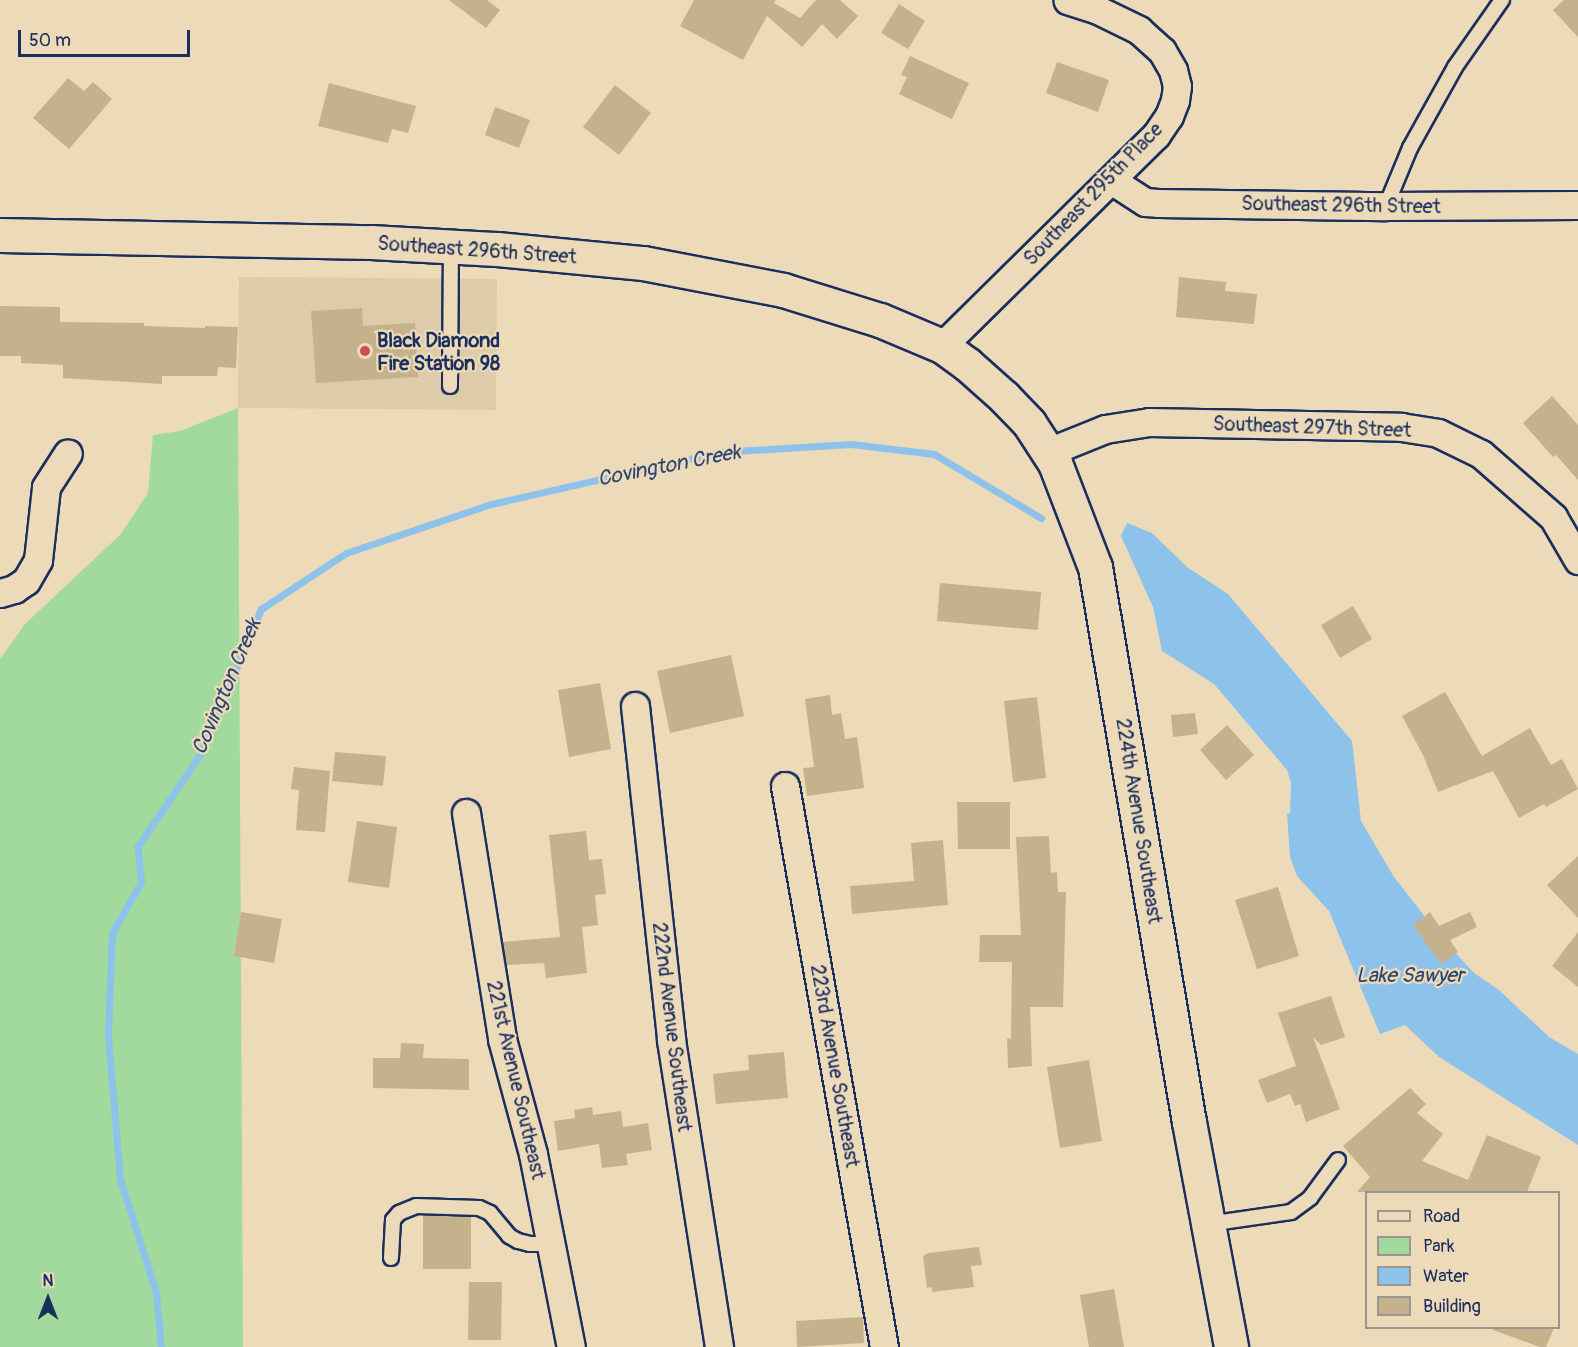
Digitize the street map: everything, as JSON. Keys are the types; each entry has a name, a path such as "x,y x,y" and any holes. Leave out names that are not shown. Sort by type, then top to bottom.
{"street":[{"name":"Southeast 295th Place","path":"942,346 1156,135 1169,116 1177,86 1162,51 1139,30 1068,0"},
{"name":"Southeast 296th Street","path":"1111,180 1145,202 1386,206 1578,205"},
{"name":"Southeast 296th Street","path":"0,235 338,242 451,247 643,263 783,290 880,320 942,346"},
{"name":"224th Avenue Southeast","path":"942,346 967,364 1029,423 1055,463 1081,526 1102,599 1231,1347"},
{"name":"Southeast 297th Street","path":"1048,452 1105,429 1149,422 1401,427 1438,433 1481,454 1553,517 1578,560"},
{"path":"0,593 14,590 26,581 38,560 46,487 55,469 68,453"},
{"name":"222nd Avenue Southeast","path":"635,706 671,1040 719,1347"},
{"name":"223rd Avenue Southeast","path":"785,786 884,1347"},
{"name":"221st Avenue Southeast","path":"466,813 502,1039 533,1154 571,1347"}],"lane":[{"path":"1386,206 1410,148 1455,67 1502,0"},
{"path":"450,386 451,247"},
{"path":"1208,1224 1291,1212 1310,1198 1338,1160"},
{"path":"391,1258 393,1220 399,1213 416,1206 479,1208 490,1213 509,1236 530,1244 552,1244"}],"shaded area":[{"path":"239,277 497,279 496,410 238,408"}],"green space":[{"path":"238,408 243,1347 0,1347 0,659 25,624 121,534 148,493 153,435 180,431"}],"water":[{"name":"Lake Sawyer","path":"1127,523 1152,533 1187,567 1228,594 1352,741 1361,821 1394,877 1440,936 1474,973 1499,990 1549,1037 1578,1054 1578,1145 1439,1057 1405,1025 1380,1034 1329,911 1297,876 1290,857 1287,814 1290,813 1291,783 1287,770 1214,684 1162,651 1153,607 1121,536"}],"building":[{"path":"449,0 487,0 500,10 486,28"},
{"path":"694,0 776,0 774,3 800,18 816,0 840,0 858,16 837,39 822,24 802,47 767,16 743,60 680,26"},
{"path":"1564,0 1578,0 1578,37 1553,10"},
{"path":"899,4 925,21 908,49 881,33"},
{"path":"910,56 969,83 952,119 899,94 907,77 901,75"},
{"path":"1057,62 1109,80 1098,112 1046,93"},
{"path":"68,78 84,91 93,82 112,99 69,149 33,118"},
{"path":"329,83 416,106 408,133 392,129 388,143 318,126"},
{"path":"615,85 651,113 619,155 583,127"},
{"path":"495,107 530,120 519,148 485,135"},
{"path":"1179,277 1226,282 1225,291 1257,294 1254,324 1176,317"},
{"path":"0,306 60,307 60,322 144,323 144,326 205,328 205,326 238,327 236,368 218,367 217,376 162,376 162,384 63,378 63,365 21,363 21,356 0,356"},
{"name":"Black Diamond Fire Station 98","path":"362,308 363,326 415,323 418,377 316,383 311,311"},
{"path":"1552,396 1578,425 1578,480 1556,455 1553,457 1523,423"},
{"path":"940,583 1041,592 1038,630 937,621"},
{"path":"1353,606 1372,639 1340,658 1321,625"},
{"path":"731,655 744,716 670,733 657,671"},
{"path":"600,683 611,749 569,757 558,690"},
{"path":"1445,692 1482,756 1530,728 1551,765 1562,759 1578,789 1546,807 1544,804 1519,818 1493,771 1438,792 1423,755 1402,716"},
{"path":"830,695 832,715 841,713 845,739 857,737 864,788 807,796 803,768 814,767 805,699"},
{"path":"1037,697 1046,778 1013,782 1004,701"},
{"path":"1195,713 1198,734 1173,737 1171,715"},
{"path":"1227,725 1254,755 1226,780 1200,750"},
{"path":"335,752 386,756 383,786 332,781"},
{"path":"294,767 330,771 325,832 296,830 299,790 291,789"},
{"path":"957,802 1010,802 1010,849 958,849"},
{"path":"357,821 397,827 389,888 348,882"},
{"path":"586,831 589,860 602,859 606,894 595,895 598,925 582,927 587,973 546,978 544,963 506,965 502,942 560,937 549,835"},
{"path":"1049,836 1051,873 1057,872 1058,892 1066,892 1063,1007 1030,1007 1032,1066 1008,1068 1007,1039 1011,1038 1012,962 979,962 980,935 1021,935 1016,837"},
{"path":"943,840 948,905 852,914 850,886 914,881 911,843"},
{"path":"1578,856 1578,918 1547,885"},
{"path":"1278,887 1299,956 1257,969 1235,900"},
{"path":"241,912 282,919 274,963 234,956"},
{"path":"1430,912 1439,926 1470,912 1477,927 1450,940 1458,952 1441,964 1413,925"},
{"path":"1578,932 1578,987 1552,966"},
{"path":"1331,996 1345,1037 1321,1045 1313,1037 1340,1109 1306,1122 1300,1104 1295,1106 1290,1094 1267,1103 1258,1080 1296,1066 1278,1013"},
{"path":"401,1043 424,1044 423,1058 469,1059 469,1090 373,1088 373,1058 400,1058"},
{"path":"784,1052 788,1098 716,1104 713,1074 749,1070 748,1055"},
{"path":"1089,1060 1102,1141 1060,1148 1047,1067"},
{"path":"1410,1088 1426,1104 1417,1113 1443,1134 1422,1161 1468,1180 1487,1135 1541,1157 1527,1191 1357,1192 1370,1177 1343,1146"},
{"path":"592,1107 593,1115 621,1111 623,1127 648,1123 652,1150 626,1154 628,1165 602,1168 599,1144 558,1151 554,1121 575,1118 574,1110"},
{"path":"423,1215 471,1217 471,1269 423,1269"},
{"path":"979,1247 982,1265 971,1266 974,1287 932,1292 932,1287 927,1288 923,1256 928,1253"},
{"path":"469,1282 502,1282 501,1340 468,1340"},
{"path":"1114,1289 1124,1347 1089,1347 1080,1295"},
{"path":"863,1317 864,1343 797,1347 796,1321"},
{"path":"1554,1329 1546,1347 1540,1347 1493,1330"}],"waterway":[{"name":"Covington Creek","path":"161,1347 156,1293 120,1179 108,1035 112,933 141,882 138,846 201,753 261,609 346,553 491,504 719,452 851,444 934,454 1041,518"}],"place":[{"name":"Black Diamond Fire Station 98","path":"365,351"}]}
